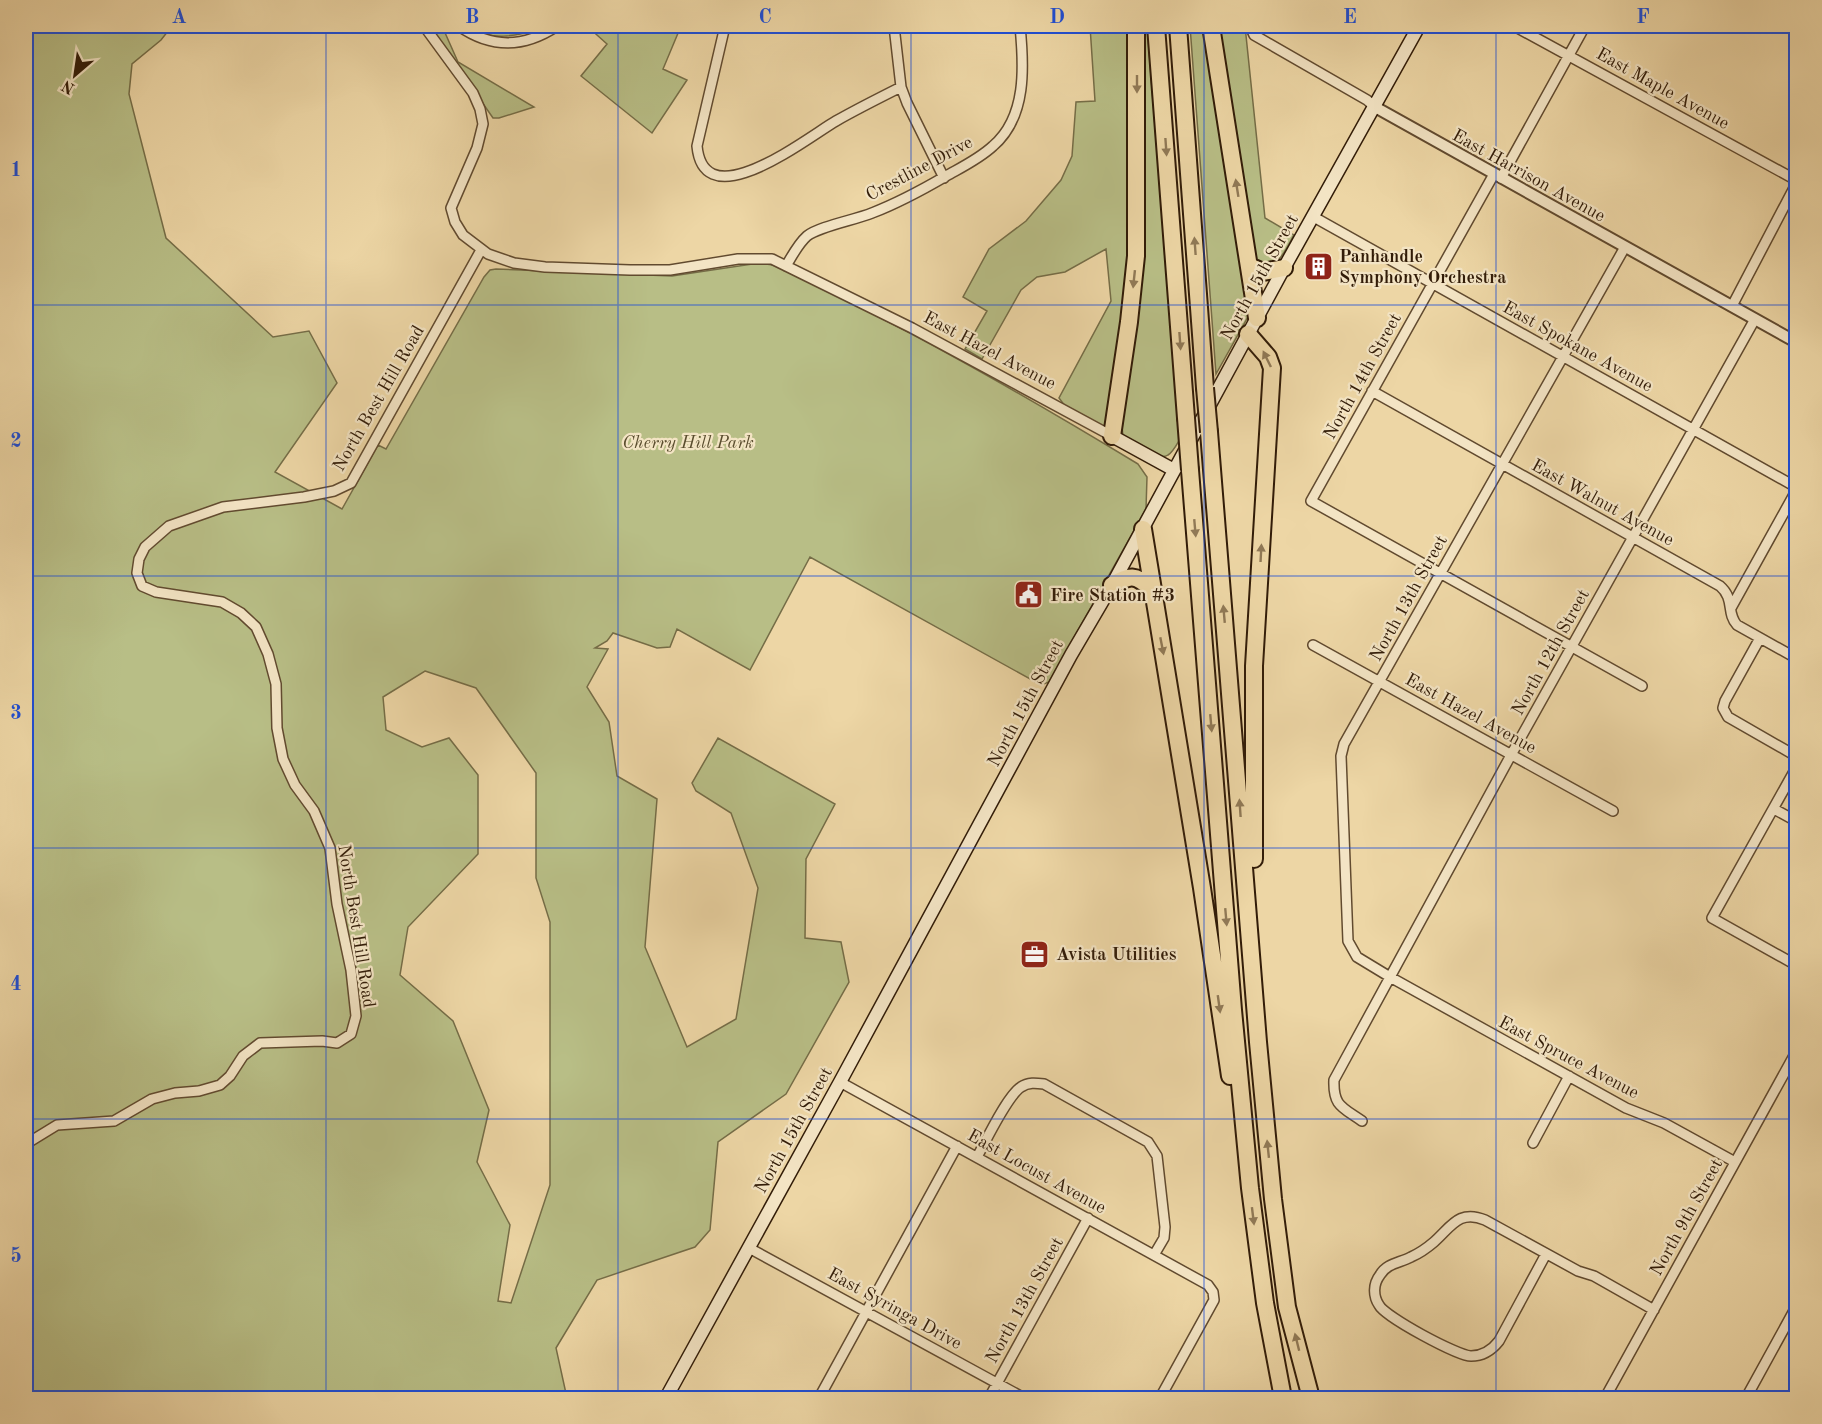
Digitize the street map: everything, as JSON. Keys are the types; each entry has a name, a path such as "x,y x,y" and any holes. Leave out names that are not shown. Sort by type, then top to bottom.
{"highway":[{"path":"1112,436 1136,256 1136,26"},
{"path":"1156,26 1186,418 1182,470 1250,1188 1263,1292 1283,1398"},
{"path":"1178,26 1205,388 1266,1129 1287,1307 1311,1398"},
{"path":"1211,26 1257,318"},
{"path":"1249,266 1263,272 1284,268"},
{"path":"1248,334 1268,357 1272,368 1252,721 1254,866 1251,947"},
{"path":"1143,529 1200,876 1227,1064 1250,1188"},
{"path":"1112,585 1132,577 1141,580 1151,588"}],"main road":[{"name":"North 15th Street","path":"666,1398 1071,655 1143,529 1182,470 1248,334 1419,26"},
{"name":"East Hazel Avenue","path":"1112,436 1182,470"}],"street":[{"path":"424,26 473,93 480,109 483,124 477,148 451,208 455,222 463,235 481,250"},
{"path":"459,26 481,39 503,43 522,42 536,38 557,26"},
{"path":"725,26 697,146 700,161 713,173 724,177 756,169 835,122 901,87"},
{"path":"894,26 901,87 944,178"},
{"name":"Crestline Drive","path":"786,266 796,249 810,234 872,213 907,198 970,162 1000,140 1011,121 1021,88 1020,26"},
{"name":"East Maple Avenue","path":"1514,26 1797,182"},
{"name":"North 14th Street","path":"1441,574 1311,501 1432,283 1585,26"},
{"path":"1789,26 1797,30"},
{"name":"East Harrison Avenue","path":"1250,27 1254,35 1367,100 1375,107 1797,342"},
{"path":"1732,306 1797,182"},
{"name":"East Spokane Avenue","path":"1312,216 1797,489"},
{"name":"North 13th Street","path":"1390,977 1357,957 1348,941 1341,756 1344,744 1625,247"},
{"name":"East Hazel Avenue","path":"481,250 514,263 564,268 670,270 754,258 772,259 912,328 1112,436"},
{"name":"North Best Hill Road","path":"26,1144 57,1125 114,1121 135,1111 152,1099 175,1093 199,1091 220,1084 230,1076 243,1056 260,1043 322,1041 337,1043 351,1034 356,1016 351,970 337,904 330,848 314,811 295,785 283,759 277,728 276,684 268,654 256,627 241,613 222,602 156,592 142,586 137,573 139,560 145,546 169,526 223,507 304,497 334,491 351,483 481,250"},
{"name":"North 12th Street","path":"1362,1121 1342,1108 1334,1097 1334,1080 1511,755 1755,320"},
{"name":"East Walnut Avenue","path":"1372,391 1720,586 1728,596 1731,617 1737,625 1797,658"},
{"path":"1731,608 1797,489"},
{"path":"1441,574 1642,686"},
{"path":"1760,638 1725,701 1724,708 1728,717 1797,756"},
{"name":"East Hazel Avenue","path":"1313,645 1612,811"},
{"path":"1797,768 1712,918 1797,965"},
{"path":"1774,809 1797,821"},
{"name":"East Spruce Avenue","path":"1390,977 1626,1108 1664,1123 1735,1162"},
{"name":"North 9th Street","path":"1605,1398 1797,1052"},
{"path":"1533,1143 1569,1076"},
{"name":"East Locust Avenue","path":"840,1082 1208,1285 1214,1295 1214,1300 1160,1398"},
{"path":"977,1157 1012,1095 1026,1084 1044,1084 1153,1146 1159,1166 1165,1227 1164,1238 1154,1255"},
{"path":"819,1398 957,1146"},
{"path":"1546,1254 1499,1341 1489,1350 1474,1356 1458,1353 1395,1318 1378,1305 1375,1293 1376,1280 1383,1270 1390,1264 1410,1258 1425,1250 1456,1221 1474,1217 1485,1220 1578,1271 1594,1276 1654,1310"},
{"name":"North 13th Street","path":"989,1398 1088,1218"},
{"name":"East Syringa Drive","path":"749,1248 1024,1398"},
{"path":"1746,1398 1797,1307"}],"green space":[{"name":"Cherry Hill Park","path":"26,26 172,26 161,40 132,64 129,94 166,238 273,337 309,331 337,383 275,472 342,509 378,445 386,449 484,277 490,270 496,269 672,276 759,263 773,265 866,310 958,359 1138,464 1147,477 1146,509 1049,682 1041,685 810,557 750,670 677,629 670,647 657,648 613,633 607,641 595,648 608,649 587,687 609,722 617,776 657,799 645,947 687,1047 736,1019 758,888 731,813 696,791 692,783 718,738 835,804 806,859 805,938 841,942 849,982 786,1094 718,1142 710,1230 695,1247 597,1280 556,1348 567,1398 26,1398","holes":["425,671 476,688 536,773 536,878 550,922 550,1185 511,1303 498,1301 510,1225 477,1162 489,1110 453,1021 400,975 408,927 478,854 478,775 449,738 422,747 386,730 383,697"]},
{"path":"429,26 442,26 458,62 534,107 493,118"},
{"path":"468,26 538,26 542,29 523,34 495,36"},
{"path":"587,26 681,26 663,69 687,80 652,133 581,76 607,44"},
{"path":"1090,26 1129,26 1132,217 1125,305 1110,425 1105,428 1065,406 1059,398 1111,301 1106,249 1065,272 1037,277 1021,290 982,359 965,349 987,311 963,297 989,249 1026,221 1061,180 1072,156 1076,102 1095,101"},
{"path":"1141,26 1147,26 1180,439 1172,452 1164,456 1158,456 1145,450 1123,436 1121,418"},
{"path":"1190,26 1206,26 1249,315 1216,374"},
{"path":"1216,26 1245,26 1265,218 1294,235 1280,258 1266,267 1254,261"}],"place":[{"name":"Panhandle Symphony Orchestra","path":"1318,266"},
{"name":"Fire Station #3","path":"1029,595"},
{"name":"Avista Utilities","path":"1035,954"}]}
